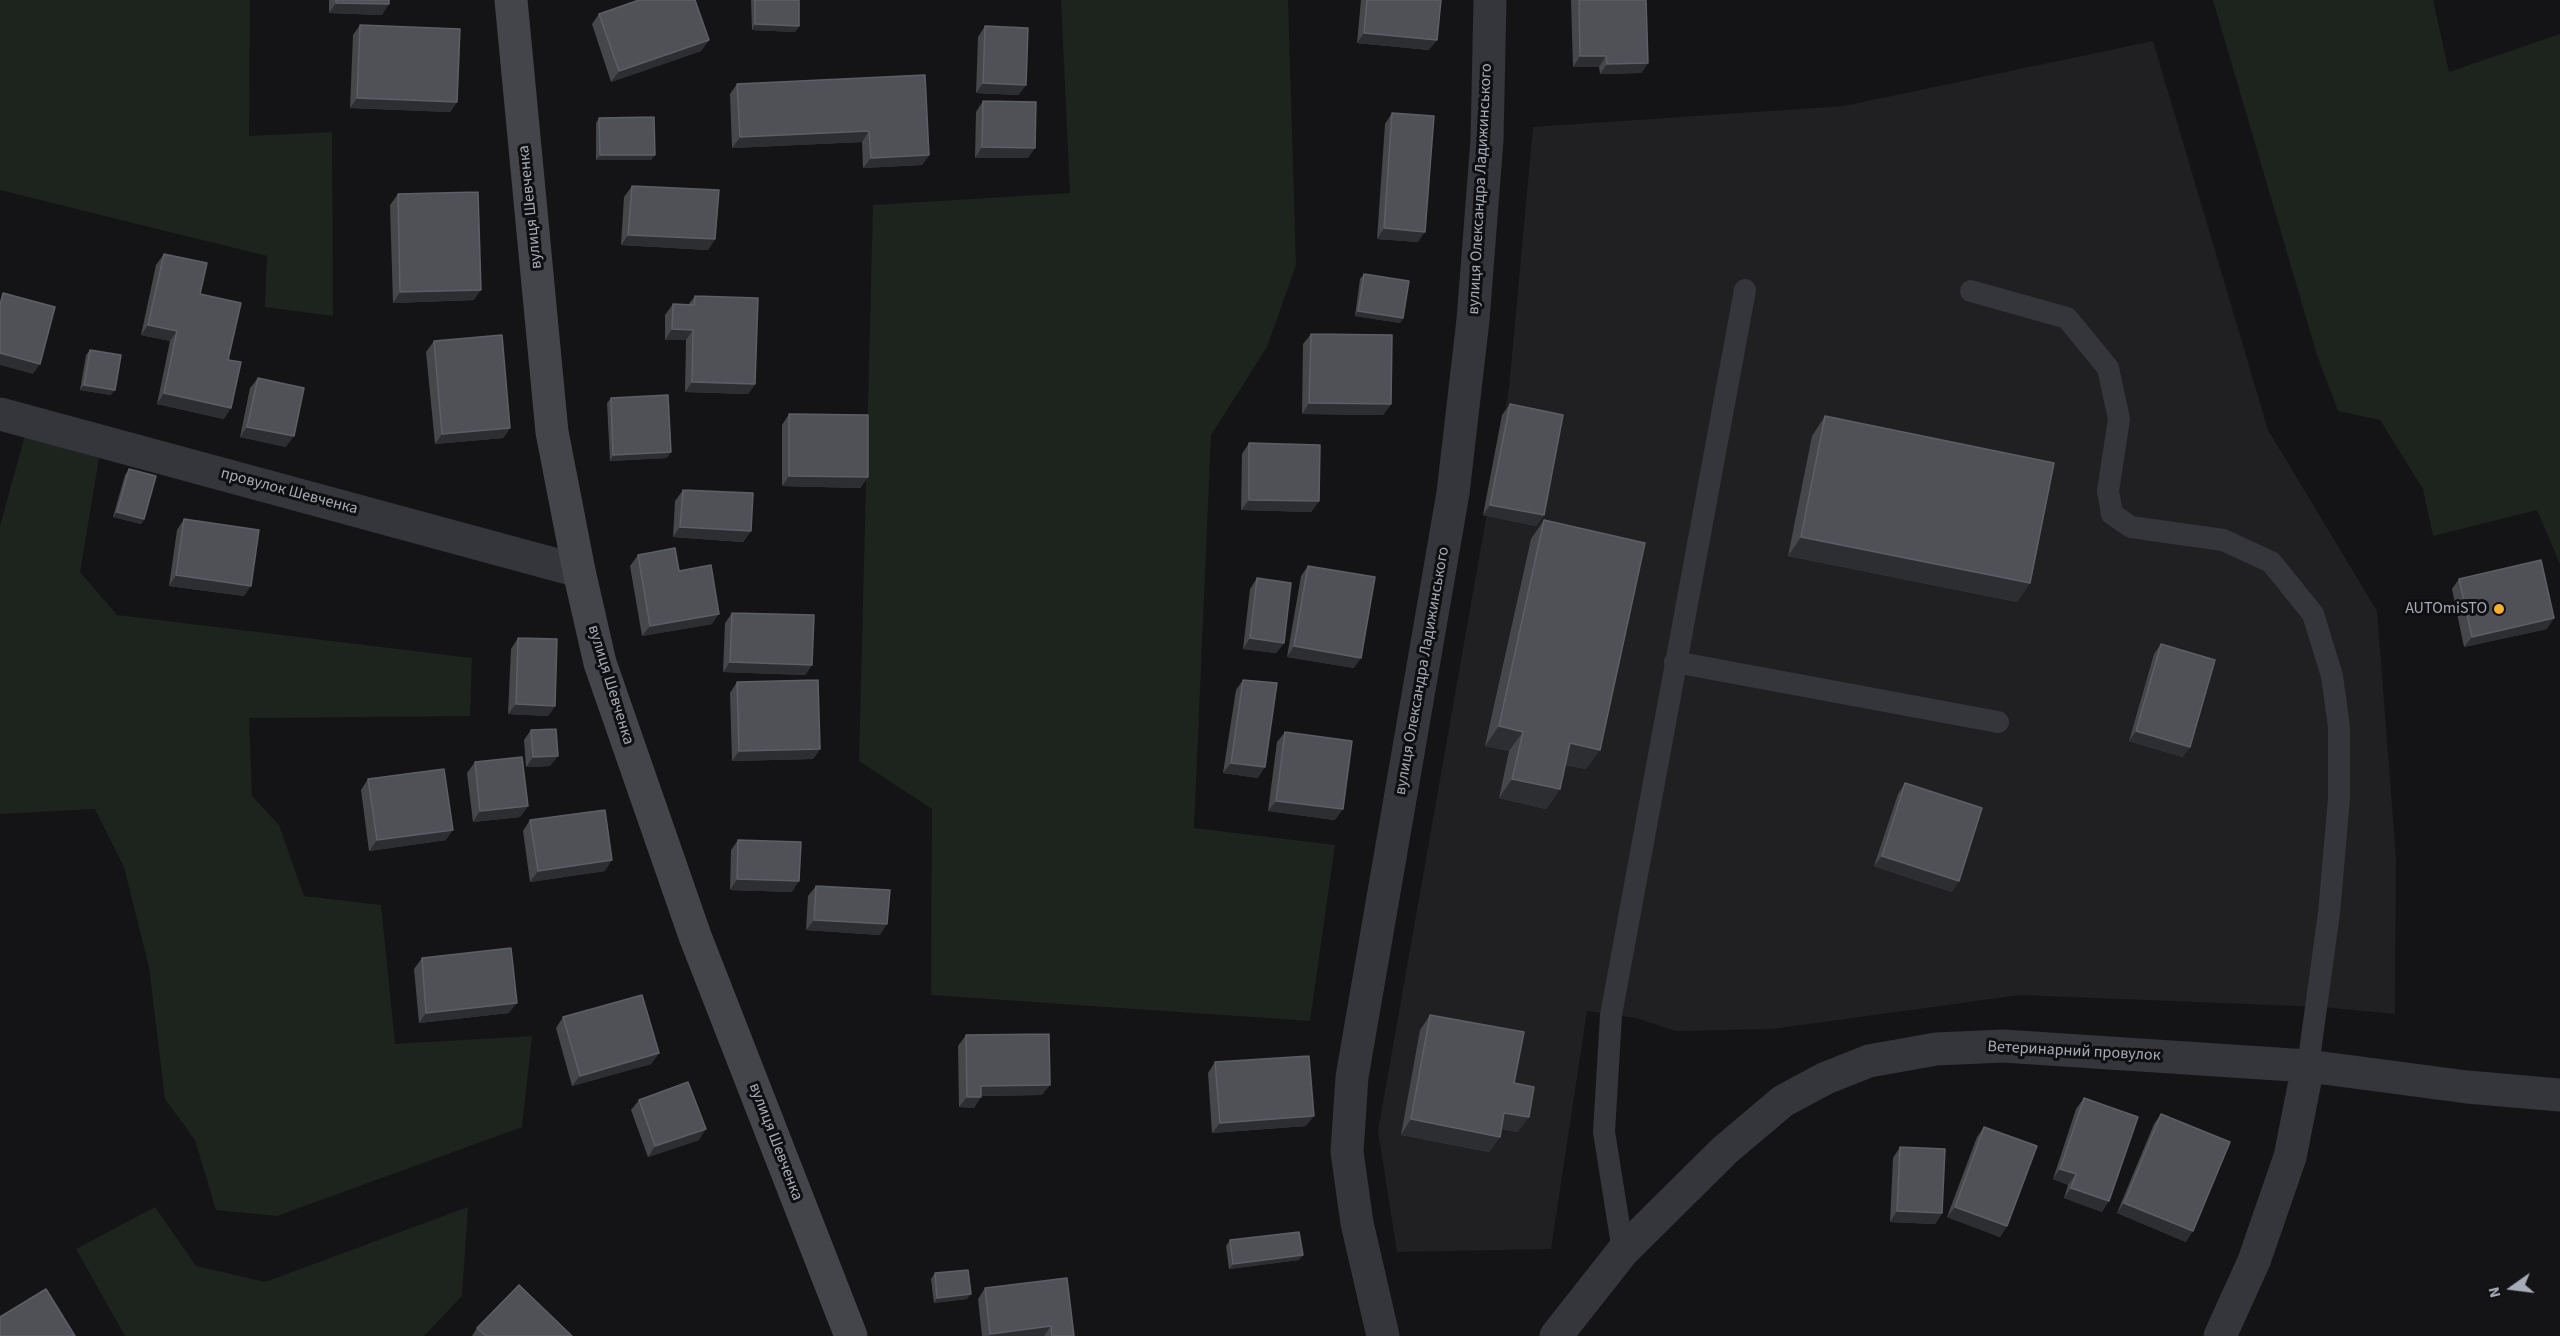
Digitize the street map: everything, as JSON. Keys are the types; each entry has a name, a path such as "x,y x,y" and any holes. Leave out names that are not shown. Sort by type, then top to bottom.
{"street":[{"name":"вулиця Шевченка","path":"510,0 552,432 579,571 600,663 695,936 851,1336"},
{"name":"вулиця Олександра Ладижинського","path":"1383,1336 1357,1223 1347,1152 1352,1077 1453,493 1473,320 1487,140 1491,0"},
{"name":"провулок Шевченка","path":"0,414 579,571"},
{"name":"Ветеринарний провулок","path":"1556,1336 1623,1251 1725,1150 1783,1101 1826,1078 1869,1061 1936,1049 2003,1046 2308,1066 2467,1087 2560,1095"},
{"path":"2220,1336 2254,1261 2290,1157 2308,1066"}],"lane":[{"path":"1623,1251 1604,1132 1611,1014 1745,290"},
{"path":"1971,291 2067,318 2108,368 2120,419 2108,491 2112,514 2131,527 2223,540 2271,562 2313,614 2332,676 2339,727 2339,799 2329,913 2308,1066"},
{"path":"1676,662 1998,722"}],"shaded area":[{"path":"0,0 250,0 249,136 332,132 333,316 265,307 267,256 0,190"},
{"path":"1061,0 1288,0 1296,265 1267,347 1211,435 1194,828 1335,845 1310,1021 931,995 932,809 859,761 873,205 1070,193"},
{"path":"2213,0 2433,0 2449,72 2560,34 2560,564 2537,510 2433,536 2423,489 2380,420 2338,411 2317,355"},
{"path":"2153,41 2268,430 2377,611 2396,858 2395,1014 2323,1007 2020,995 1772,1029 1676,1031 1636,1018 1587,1011 1551,1249 1397,1252 1378,1131 1509,388 1533,127 1844,106"},
{"path":"25,435 99,458 80,572 117,615 472,658 470,716 249,718 252,796 279,825 304,896 381,905 395,1044 532,1036 522,1127 277,1216 216,1210 195,1140 165,1099 149,967 124,867 95,809 0,814 0,526"},
{"path":"155,1207 196,1266 265,1282 468,1207 462,1296 424,1336 125,1336 76,1249"}],"building":[{"path":"336,0 389,0 389,4 336,3"},
{"path":"639,0 695,0 709,40 619,71 599,14"},
{"path":"755,0 799,0 799,26 755,24"},
{"path":"1367,0 1441,0 1437,40 1364,33"},
{"path":"1579,0 1646,0 1648,63 1607,64 1606,56 1580,56"},
{"path":"360,25 460,29 457,102 357,98"},
{"path":"985,26 1028,28 1026,85 983,83"},
{"path":"925,75 929,155 871,158 869,131 740,137 737,84"},
{"path":"983,101 1036,102 1035,148 982,147"},
{"path":"1392,113 1434,116 1425,232 1384,228"},
{"path":"654,117 655,155 600,155 599,118"},
{"path":"632,186 719,190 715,239 628,235"},
{"path":"478,192 481,290 400,292 398,194"},
{"path":"164,254 207,263 200,294 241,303 228,360 241,362 231,408 164,393 177,331 148,325"},
{"path":"1364,274 1409,281 1403,318 1358,311"},
{"path":"3,293 55,307 40,364 0,353 0,305"},
{"path":"695,296 758,298 755,384 692,382 693,330 672,329 673,304 694,305"},
{"path":"1311,334 1392,335 1391,404 1309,403"},
{"path":"502,335 510,428 442,434 434,341"},
{"path":"90,350 121,355 115,390 84,385"},
{"path":"258,378 304,388 294,436 247,427"},
{"path":"668,395 671,452 613,455 611,398"},
{"path":"1510,404 1563,415 1544,515 1490,505"},
{"path":"789,414 868,415 868,477 789,476"},
{"path":"1825,416 2054,463 2030,583 1801,537"},
{"path":"1249,443 1320,445 1319,501 1249,500"},
{"path":"129,469 156,476 144,519 117,512"},
{"path":"683,490 753,493 751,531 680,527"},
{"path":"184,519 259,530 251,586 176,575"},
{"path":"1544,520 1645,543 1600,750 1570,743 1560,789 1512,779 1523,732 1499,726"},
{"path":"675,548 679,571 711,565 719,614 650,626 638,555"},
{"name":"AUTOmiSTO","path":"2541,560 2554,618 2472,637 2459,579"},
{"path":"1308,566 1375,577 1361,658 1294,646"},
{"path":"1257,578 1291,583 1284,643 1250,638"},
{"path":"732,613 814,615 812,665 730,662"},
{"path":"518,638 557,639 555,706 516,704"},
{"path":"2161,644 2215,660 2190,747 2136,731"},
{"path":"818,680 820,749 739,751 737,682"},
{"path":"1243,680 1277,683 1265,767 1231,763"},
{"path":"556,729 558,756 533,757 531,730"},
{"path":"1285,732 1352,741 1343,809 1276,801"},
{"path":"522,757 528,806 480,811 475,762"},
{"path":"444,769 453,830 377,840 368,779"},
{"path":"1905,783 1982,808 1959,881 1882,856"},
{"path":"605,810 612,860 538,871 530,820"},
{"path":"738,840 801,842 799,881 737,879"},
{"path":"816,886 890,890 887,924 814,920"},
{"path":"511,948 517,1003 426,1013 422,958"},
{"path":"642,995 659,1053 580,1076 563,1017"},
{"path":"1430,1015 1524,1032 1514,1083 1534,1087 1529,1117 1504,1113 1500,1137 1411,1119"},
{"path":"1049,1034 1050,1085 981,1086 981,1097 967,1097 966,1035"},
{"path":"1309,1056 1314,1116 1220,1123 1215,1062"},
{"path":"688,1082 706,1129 655,1146 639,1100"},
{"path":"2084,1098 2138,1117 2109,1201 2071,1188 2076,1174 2060,1169"},
{"path":"2161,1114 2230,1142 2193,1231 2124,1203"},
{"path":"1984,1127 2037,1146 2007,1226 1955,1207"},
{"path":"1900,1147 1945,1149 1942,1213 1897,1211"},
{"path":"1299,1232 1303,1255 1233,1264 1230,1240"},
{"path":"968,1270 971,1294 937,1298 935,1273"},
{"path":"1067,1278 1074,1336 1052,1336 1051,1326 990,1334 985,1288"},
{"path":"519,1285 572,1336 486,1336 477,1328"},
{"path":"46,1289 75,1336 0,1336 0,1317"}],"place":[{"name":"AUTOmiSTO","path":"2499,609"}]}
